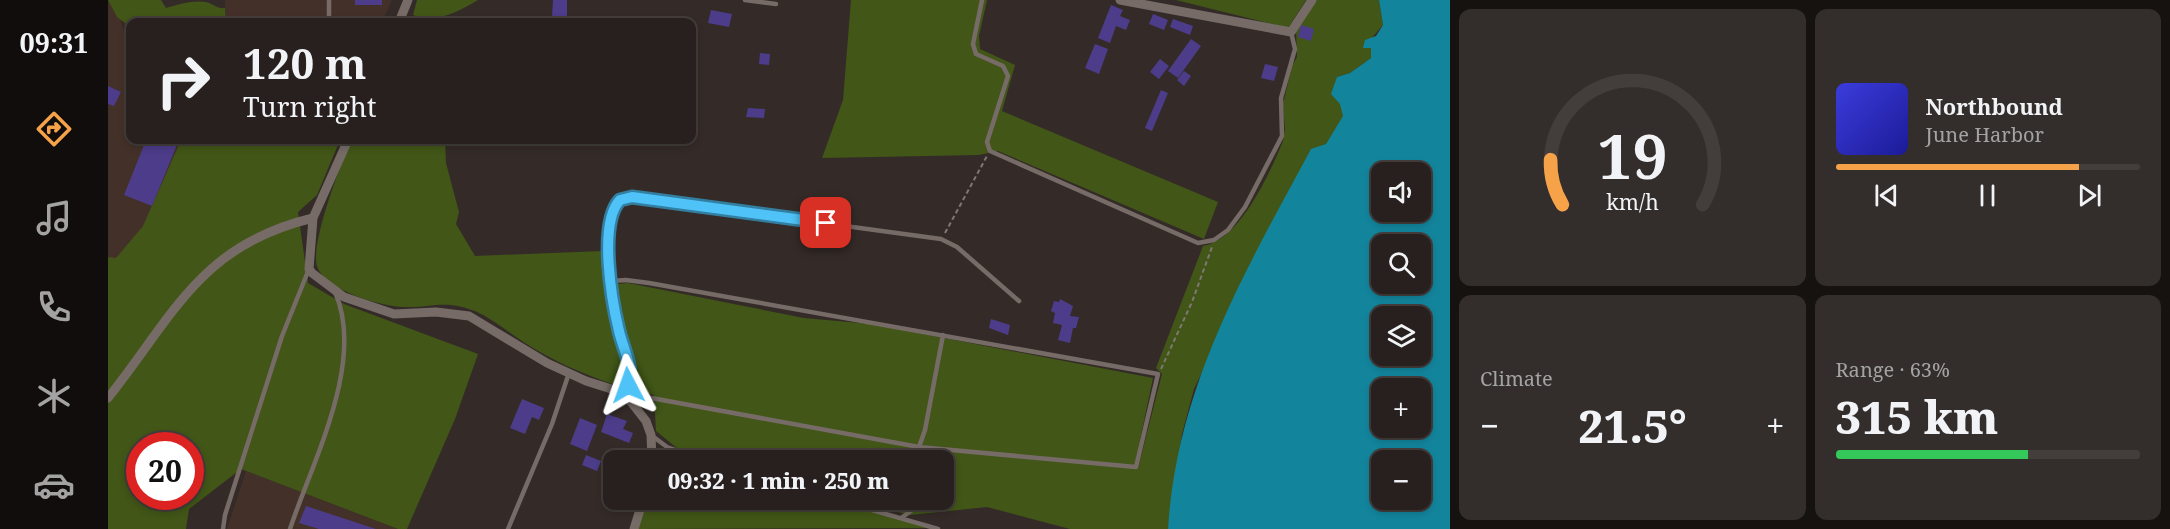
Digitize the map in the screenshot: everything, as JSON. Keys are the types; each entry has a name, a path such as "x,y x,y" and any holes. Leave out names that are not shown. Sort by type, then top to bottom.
{"street":[{"path":"401,18 408,0"},
{"path":"1120,0 1292,32 1312,0"},
{"path":"346,144 313,218 309,269 334,291 394,314 436,312 470,316 547,363 624,393 639,408 651,435 652,450"},
{"path":"108,398 163,321 209,268 242,245 271,231 313,218"},
{"path":"634,529 640,510"}],"lane":[{"path":"329,0 329,18"},
{"path":"745,0 776,4"},
{"path":"982,0 973,44 976,54 1003,66 1008,76 987,142 990,151 1198,243 1214,240 1228,230 1245,207 1282,136 1281,98 1295,49 1292,32"},
{"path":"611,281 626,280 1158,374 1136,467 919,447 624,393 631,377 619,331 611,281 610,215 614,206 626,198 735,209 941,239 957,247 1019,301"},
{"path":"223,529 225,515 257,411 309,269"},
{"path":"290,529 336,401 343,350 343,330 341,306 334,291"},
{"path":"919,450 943,335"},
{"path":"508,529 552,424 568,373"},
{"path":"651,435 667,447 675,450"},
{"path":"873,510 938,529"},
{"path":"901,518 911,510"}],"path":[{"path":"941,239 990,151"},
{"path":"1158,374 1192,302 1214,240"}],"shaded area":[{"path":"108,0 115,0 126,38 126,144 182,144 108,304"},
{"path":"225,0 392,0 384,18 226,18"},
{"path":"246,471 398,529 227,529"}],"green space":[{"path":"108,0 161,0 166,8 191,2 206,2 225,8 226,18 126,18 126,24 117,17"},
{"path":"417,0 478,0 447,15 430,18 413,15"},
{"path":"851,0 987,0 979,36 980,49 1015,65 1002,111 1218,202 1204,239 998,151 979,155 822,158 843,100"},
{"path":"1176,0 1306,0 1288,28"},
{"path":"1315,0 1379,0 1383,25 1363,48 1371,48 1371,58 1350,73 1337,77 1344,116 1326,144 1293,183 1194,389 1182,434 1168,529 1070,529 987,507 910,515 891,510 954,510 954,450 684,450 677,448 656,431 654,395 635,391 635,367 622,321 617,284 628,283 804,318 871,324 1153,378 1134,469 1138,468 1162,374 1156,368 1203,246 1217,241 1241,219 1262,187 1283,141 1285,130 1283,104 1292,66 1297,57 1296,31"},
{"path":"179,144 338,144 317,195 298,212 308,283 344,304 478,354 455,419 407,529 398,529 241,469 204,497 204,432 126,432 126,510 189,510 186,529 108,529 108,257 116,258 143,226"},
{"path":"350,144 445,144 446,163 459,212 456,224 475,256 602,251 618,340 626,365 626,374 622,383 615,385 557,361 494,322 464,307 446,305 403,307 381,304 354,295 330,282 317,266 316,255 322,222"},
{"path":"644,510 866,510 930,528 638,529"}],"water":[{"path":"1379,0 1450,0 1450,529 1168,529 1174,477 1185,427 1200,378 1218,332 1262,240 1311,149 1326,144 1343,116 1340,104 1331,94 1337,77 1350,73 1371,58 1371,48 1363,48 1365,40 1376,36 1383,25"}],"building":[{"path":"355,0 382,0 382,5 355,5"},
{"path":"553,0 567,0 567,18 552,17"},
{"path":"1111,5 1123,10 1120,16 1130,20 1126,30 1116,26 1110,43 1098,38"},
{"path":"711,10 732,14 729,27 708,23"},
{"path":"1153,14 1168,20 1164,30 1149,24"},
{"path":"1173,19 1193,26 1190,35 1170,27"},
{"path":"1301,25 1314,29 1311,41 1298,37"},
{"path":"1191,39 1201,46 1178,78 1168,71"},
{"path":"1095,44 1108,49 1099,74 1085,68"},
{"path":"760,53 770,54 769,65 759,64"},
{"path":"1160,59 1169,66 1159,79 1150,72"},
{"path":"1265,64 1278,67 1274,81 1261,78"},
{"path":"1184,71 1191,76 1184,86 1177,80"},
{"path":"108,86 121,92 114,106 108,104"},
{"path":"1161,90 1168,93 1152,131 1145,128"},
{"path":"748,108 765,109 764,118 746,117"},
{"path":"144,144 177,144 152,206 124,195"},
{"path":"1060,299 1073,306 1070,316 1079,317 1076,328 1073,328 1070,343 1058,340 1062,325 1053,323 1055,313 1051,311 1054,301 1059,302"},
{"path":"991,319 1010,325 1008,335 989,328"},
{"path":"522,399 544,408 539,420 532,417 525,434 510,428"},
{"path":"607,414 627,421 623,429 633,433 629,443 601,432"},
{"path":"580,418 597,425 587,451 570,444"},
{"path":"586,455 601,461 597,471 582,465"},
{"path":"306,506 376,529 319,529 299,523"}],"route":[{"path":"628,385 631,377 630,367 619,331 609,269 610,215 620,200 632,197 826,223"}]}
